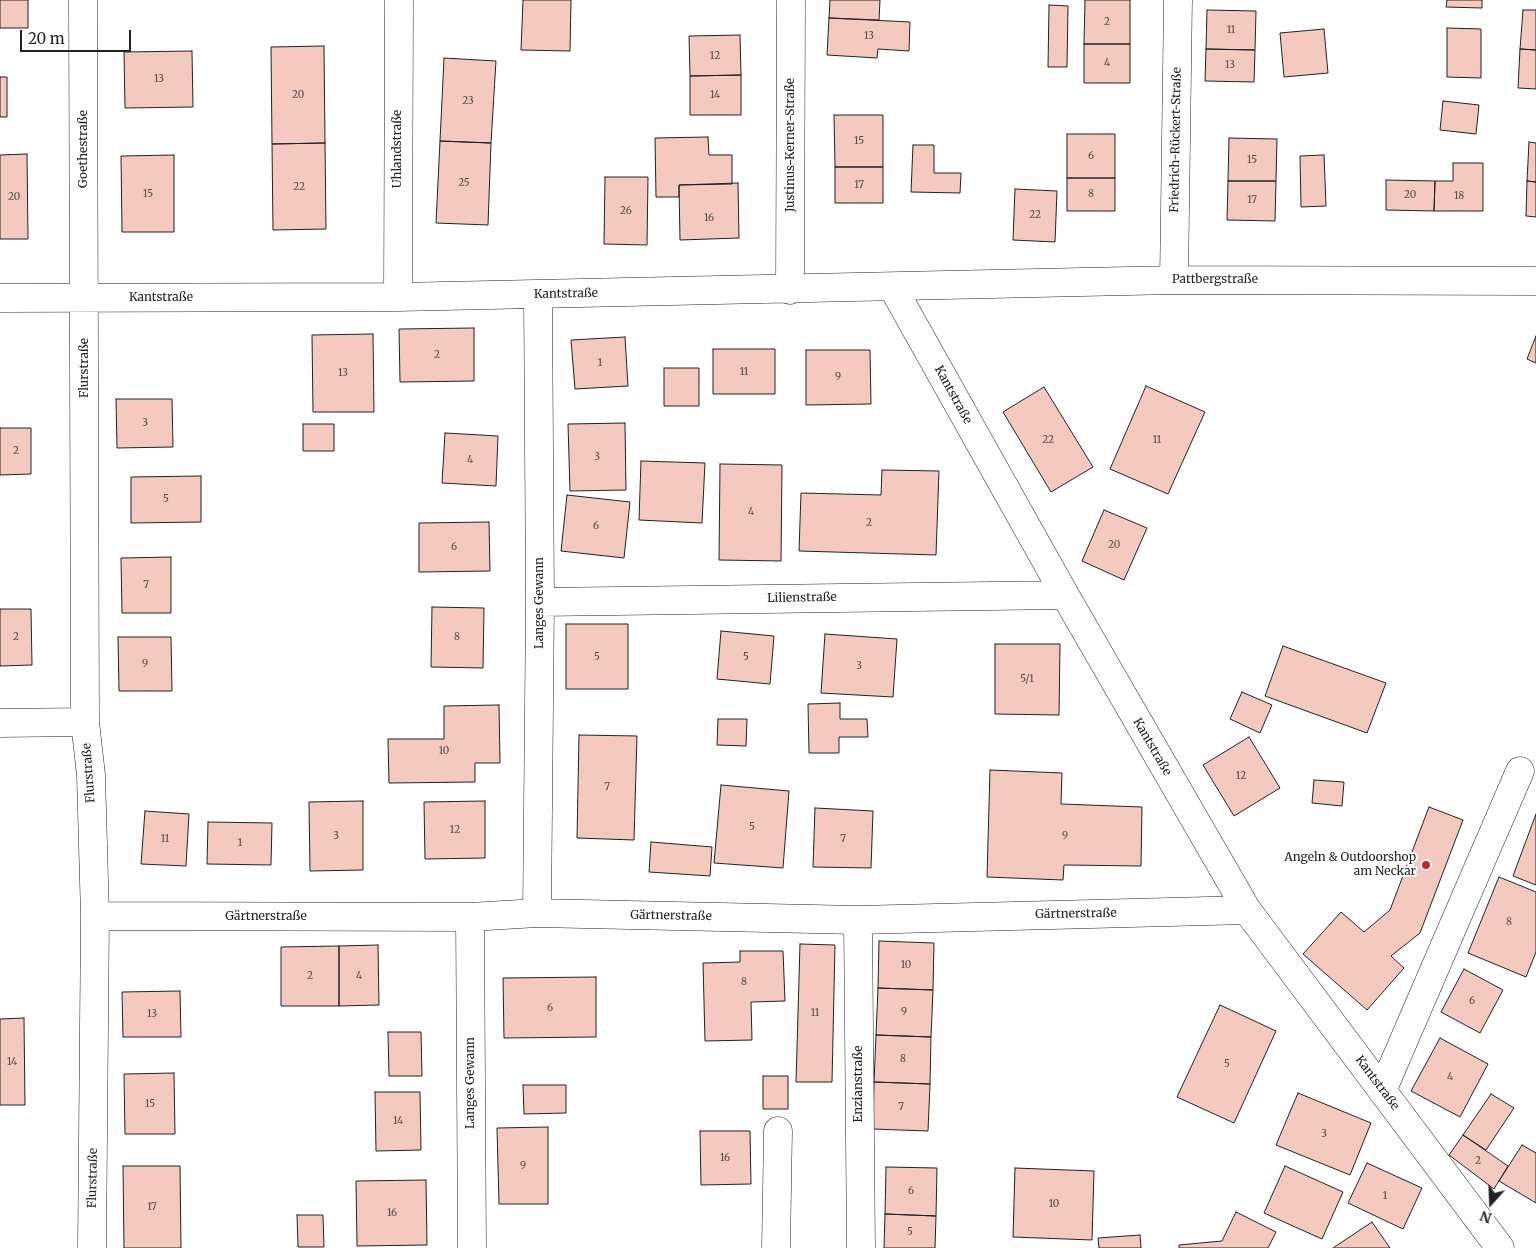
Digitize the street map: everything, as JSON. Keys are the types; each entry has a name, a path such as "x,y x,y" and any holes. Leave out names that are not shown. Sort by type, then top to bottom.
{"street":[{"name":"Goethestraße","path":"83,0 85,297"},
{"name":"Uhlandstraße","path":"398,297 399,0"},
{"name":"Justinus-Kerner-Straße","path":"790,290 791,0"},
{"name":"Friedrich-Rückert-Straße","path":"1174,280 1178,0"},
{"name":"Pattbergstraße","path":"893,288 1174,280 1536,282"},
{"name":"Kantstraße","path":"0,298 398,297 893,288 1064,595 1247,910 1500,1248"},
{"name":"Langes Gewann","path":"537,913 540,602 538,294"},
{"name":"Flurstraße","path":"85,297 85,722 91,775 95,916 92,1248"},
{"name":"Lilienstraße","path":"540,602 1064,595"},
{"path":"0,723 85,722"},
{"path":"1382,1091 1520,771"},
{"name":"Gärtnerstraße","path":"95,916 470,917 537,913 858,920 1247,910"},
{"name":"Langes Gewann","path":"470,917 472,1248"},
{"name":"Enzianstraße","path":"858,920 861,1248"},
{"path":"776,1248 778,1131"}],"building":[{"path":"0,0 28,0 28,28 0,28"},
{"path":"523,0 571,0 570,51 521,50"},
{"path":"830,0 880,0 879,20 829,18"},
{"path":"1085,0 1130,0 1130,44 1084,44"},
{"path":"1447,0 1482,0 1482,8 1446,7"},
{"path":"1049,5 1068,6 1067,67 1048,67"},
{"path":"1207,10 1256,11 1255,50 1206,49"},
{"path":"1523,10 1536,10 1536,50 1520,49"},
{"path":"829,18 910,22 909,51 878,49 877,58 827,55"},
{"path":"1447,28 1481,29 1481,78 1447,77"},
{"path":"1324,29 1328,73 1284,77 1280,33"},
{"path":"740,35 741,75 690,76 689,36"},
{"path":"1084,44 1130,44 1130,83 1084,83"},
{"path":"324,46 325,143 272,144 271,47"},
{"path":"1206,49 1255,50 1254,82 1205,81"},
{"path":"1520,49 1536,50 1536,89 1518,88"},
{"path":"192,51 193,107 125,108 124,52"},
{"path":"444,58 496,61 491,143 440,141"},
{"path":"741,75 741,115 690,115 690,76"},
{"path":"0,77 7,77 7,117 0,117"},
{"path":"1443,101 1479,105 1476,134 1440,130"},
{"path":"834,115 883,115 883,167 835,167"},
{"path":"1067,134 1115,134 1115,178 1067,178"},
{"path":"708,137 709,155 732,155 732,184 679,185 679,197 656,197 655,138"},
{"path":"1229,138 1277,139 1276,181 1228,181"},
{"path":"440,141 491,143 488,225 436,223"},
{"path":"1529,142 1536,143 1536,182 1527,181"},
{"path":"325,143 326,229 273,230 272,144"},
{"path":"913,145 934,145 934,173 961,173 960,193 911,192"},
{"path":"27,154 28,239 0,239 0,155"},
{"path":"174,155 174,232 122,232 121,156"},
{"path":"1324,155 1326,206 1301,207 1300,156"},
{"path":"1453,163 1483,163 1483,211 1434,211 1435,181 1453,181"},
{"path":"835,167 883,167 883,203 835,203"},
{"path":"605,177 648,177 647,245 604,244"},
{"path":"1067,178 1115,178 1115,211 1067,211"},
{"path":"1386,180 1435,181 1434,211 1386,210"},
{"path":"1228,181 1276,181 1275,221 1227,220"},
{"path":"1527,181 1536,182 1536,217 1526,216"},
{"path":"738,183 739,238 680,240 679,185"},
{"path":"1015,189 1057,191 1055,242 1013,240"},
{"path":"474,328 474,381 400,382 399,329"},
{"path":"373,334 374,412 313,412 312,335"},
{"path":"1536,336 1536,363 1527,359"},
{"path":"625,337 628,386 575,389 571,340"},
{"path":"713,349 775,349 775,394 713,394"},
{"path":"806,350 870,350 871,404 806,405"},
{"path":"664,368 699,368 699,406 664,406"},
{"path":"1146,386 1205,412 1168,494 1110,469"},
{"path":"1044,387 1093,467 1051,492 1003,412"},
{"path":"116,399 172,399 173,447 117,448"},
{"path":"625,423 626,490 570,491 568,424"},
{"path":"303,424 334,424 334,451 303,451"},
{"path":"0,428 31,428 31,474 0,475"},
{"path":"445,433 498,436 496,486 442,483"},
{"path":"641,461 705,463 702,523 639,520"},
{"path":"720,464 782,465 781,561 719,560"},
{"path":"882,470 939,471 936,555 799,551 801,493 881,495"},
{"path":"201,476 201,522 131,523 131,477"},
{"path":"567,495 630,502 624,558 561,551"},
{"path":"1104,510 1147,528 1124,580 1082,561"},
{"path":"489,522 490,571 419,572 419,523"},
{"path":"171,557 171,613 122,613 121,558"},
{"path":"432,607 484,608 483,668 431,667"},
{"path":"0,609 31,609 32,665 0,666"},
{"path":"566,624 628,624 628,689 566,689"},
{"path":"721,631 774,636 770,684 717,679"},
{"path":"825,634 897,639 893,697 821,693"},
{"path":"118,637 171,637 172,691 119,691"},
{"path":"995,644 1060,644 1059,715 995,714"},
{"path":"1283,646 1386,683 1367,733 1265,696"},
{"path":"1242,692 1272,705 1260,733 1230,719"},
{"path":"840,703 840,719 867,719 868,737 839,737 839,753 809,753 808,704"},
{"path":"499,705 500,763 475,763 475,782 389,783 388,739 444,739 444,706"},
{"path":"718,719 747,719 746,746 717,745"},
{"path":"579,735 637,736 634,840 577,838"},
{"path":"1249,737 1280,788 1234,816 1203,765"},
{"path":"990,770 1062,773 1061,804 1142,807 1141,866 1064,865 1063,880 987,877"},
{"path":"1314,780 1344,782 1342,806 1312,803"},
{"path":"721,785 789,791 783,868 714,863"},
{"path":"363,801 363,870 310,871 309,802"},
{"path":"485,801 485,858 425,859 424,802"},
{"name":"Angeln & Outdoorshop am Neckar","path":"1429,807 1463,820 1420,933 1391,956 1404,968 1367,1010 1303,954 1341,912 1364,932 1390,910"},
{"path":"815,808 873,811 871,868 813,867"},
{"path":"145,811 189,814 186,866 141,864"},
{"path":"1536,814 1536,885 1513,876"},
{"path":"208,822 272,823 271,865 207,864"},
{"path":"651,842 712,847 710,876 649,872"},
{"path":"1499,877 1536,892 1536,952 1526,977 1468,953"},
{"path":"879,941 934,943 933,990 878,988"},
{"path":"800,944 835,945 832,1082 796,1082"},
{"path":"378,945 379,1005 339,1006 339,946"},
{"path":"339,946 339,1006 281,1006 281,947"},
{"path":"740,951 783,951 785,1001 751,1002 752,1040 705,1041 703,963 740,962"},
{"path":"1464,969 1503,990 1480,1033 1441,1012"},
{"path":"596,977 596,1037 504,1038 503,978"},
{"path":"878,988 933,990 931,1037 876,1035"},
{"path":"180,991 181,1037 123,1037 122,992"},
{"path":"1220,1005 1276,1031 1234,1123 1177,1097"},
{"path":"24,1018 25,1105 0,1105 0,1019"},
{"path":"388,1032 421,1032 422,1076 389,1076"},
{"path":"876,1035 931,1037 930,1084 874,1082"},
{"path":"1440,1038 1488,1064 1460,1117 1411,1091"},
{"path":"174,1073 175,1134 125,1134 124,1074"},
{"path":"763,1076 788,1076 788,1109 763,1109"},
{"path":"874,1082 930,1084 928,1131 873,1129"},
{"path":"523,1085 566,1085 566,1113 524,1114"},
{"path":"375,1092 420,1092 421,1150 376,1151"},
{"path":"1298,1093 1371,1123 1350,1175 1276,1145"},
{"path":"1491,1094 1514,1108 1486,1150 1463,1135"},
{"path":"548,1127 548,1204 499,1204 497,1128"},
{"path":"700,1131 750,1131 751,1184 701,1185"},
{"path":"1463,1135 1508,1166 1494,1189 1449,1155"},
{"path":"1522,1145 1536,1153 1536,1203 1499,1181"},
{"path":"1367,1163 1422,1188 1403,1229 1348,1203"},
{"path":"123,1166 180,1166 181,1248 124,1248"},
{"path":"1285,1166 1343,1192 1322,1239 1264,1213"},
{"path":"886,1167 937,1168 936,1216 885,1214"},
{"path":"1015,1168 1094,1171 1092,1240 1013,1237"},
{"path":"426,1180 427,1245 357,1246 356,1181"},
{"path":"1236,1212 1276,1232 1268,1248 1179,1248 1179,1245 1222,1241"},
{"path":"885,1214 936,1216 935,1248 884,1248"},
{"path":"297,1215 323,1215 324,1247 298,1247"},
{"path":"1372,1222 1390,1248 1333,1248"},
{"path":"1140,1235 1141,1248 1099,1248 1098,1238"}],"place":[{"name":"Angeln & Outdoorshop am Neckar","path":"1426,865"}]}
